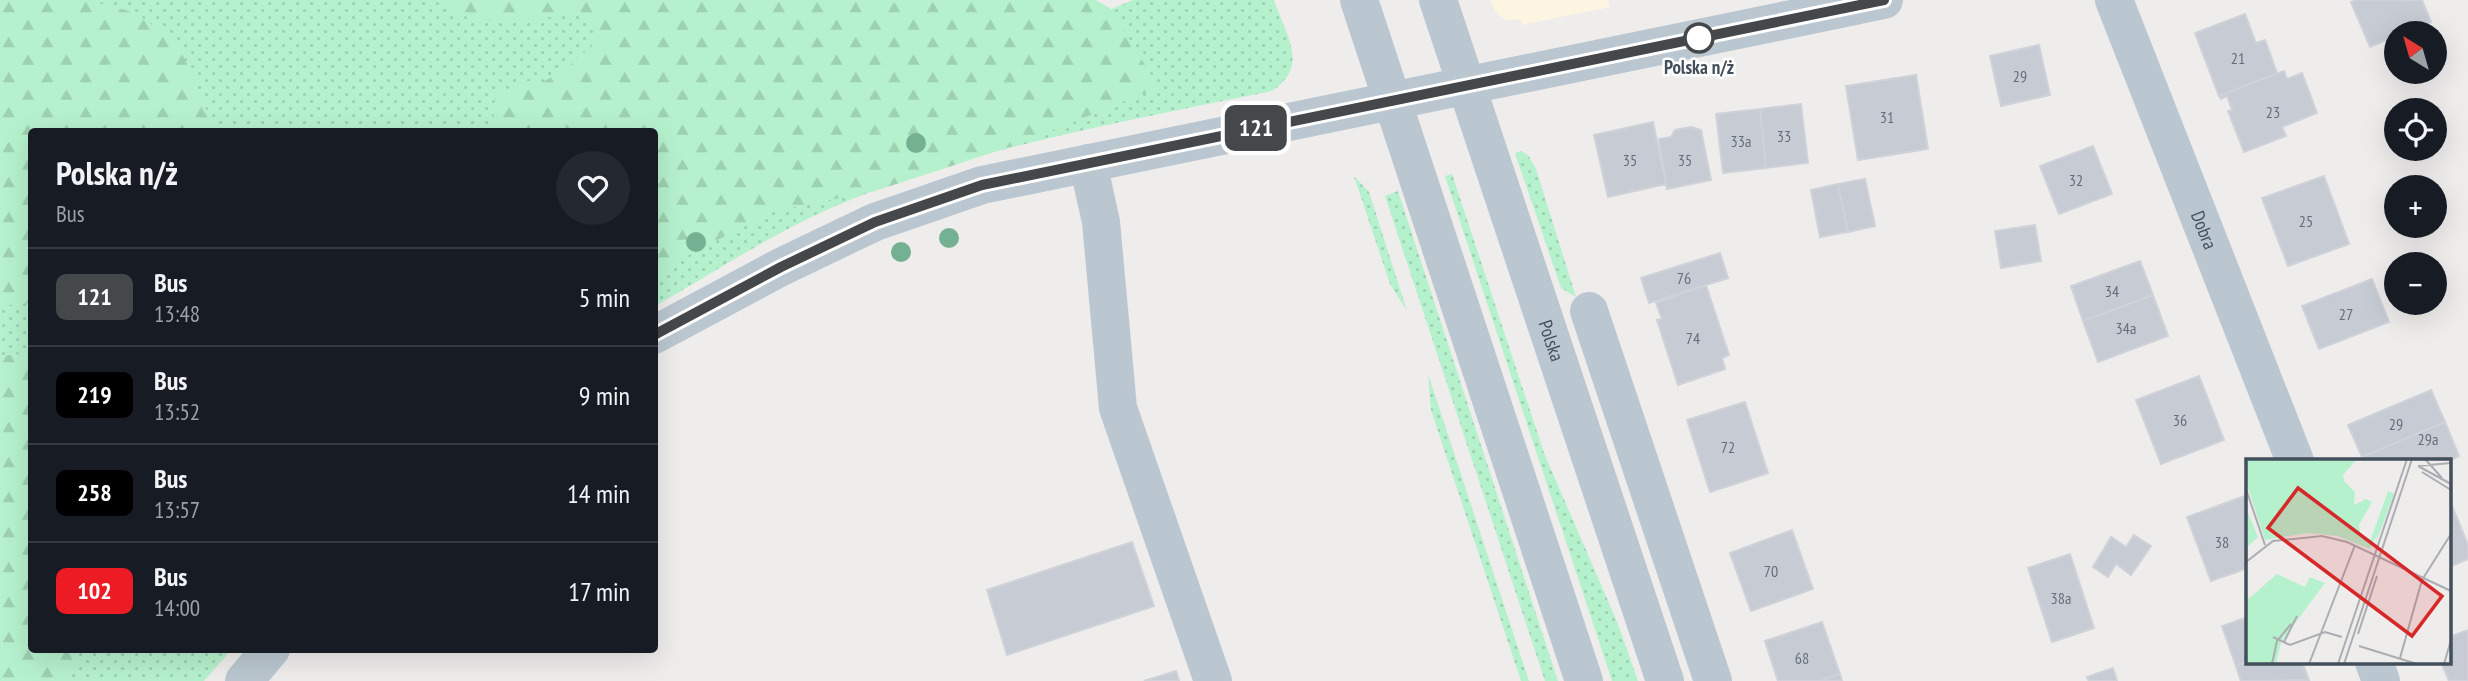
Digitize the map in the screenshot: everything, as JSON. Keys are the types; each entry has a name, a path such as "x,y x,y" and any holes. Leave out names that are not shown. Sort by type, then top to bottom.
{"street":[{"path":"1359,0 1584,681"},
{"name":"Polska","path":"1438,0 1665,681"},
{"path":"658,333 781,267 875,222 982,185 1884,0"},
{"name":"Dobra","path":"2114,0 2295,459"},
{"path":"1088,163 1101,222 1118,408 1213,681"},
{"path":"1542,310 1597,308 1713,681"},
{"path":"244,681 268,653"},
{"path":"2375,664 2381,681"}],"shaded area":[{"path":"1490,0 1608,0 1610,7 1522,25 1520,19 1507,20 1497,14"}],"green space":[{"path":"0,0 660,0 1005,54 1133,0 1274,0 1289,38 1292,61 1290,71 1272,91 1048,138 938,168 831,208 786,230 658,304 658,128 28,128 28,653 228,653 204,681 0,681"},
{"path":"87,0 136,13 179,45 214,128 28,128 28,303 0,306 0,1"},
{"path":"434,0 1096,0 1111,9 1153,78 1154,89 1022,143 875,191 775,211 692,253 658,274 658,128 493,128 495,96 521,81 544,81 559,74 591,47 593,30 579,11 505,22 469,17"},
{"path":"1521,151 1528,155 1536,169 1576,297 1561,288 1515,153"},
{"path":"1452,174 1544,453 1618,624 1638,681 1612,681 1445,176"},
{"path":"1354,176 1369,192 1407,311 1390,284"},
{"path":"1398,191 1558,681 1545,681 1385,196"},
{"path":"28,353 28,653 77,653 76,666 56,681 0,681 0,356"},
{"path":"1428,374 1529,681 1521,681 1431,410"}],"building":[{"path":"2422,0 2431,21 2384,21 2384,41 2370,47 2351,2"},
{"path":"2245,14 2256,43 2265,40 2277,73 2219,96 2195,33"},
{"path":"2039,45 2050,95 2001,106 1990,56"},
{"path":"2284,71 2287,79 2302,73 2317,113 2282,127 2286,136 2244,152 2228,111 2232,110 2227,96 2221,99 2219,96"},
{"path":"1916,75 1928,149 1858,160 1846,86"},
{"path":"1801,104 1808,163 1766,168 1760,109"},
{"path":"1760,109 1766,168 1723,173 1716,114"},
{"path":"1653,122 1666,184 1608,197 1594,135"},
{"path":"1691,127 1701,130 1711,180 1667,189 1659,139 1671,137 1675,130"},
{"path":"2093,146 2112,194 2059,214 2040,166"},
{"path":"2324,176 2349,244 2288,266 2262,198"},
{"path":"1865,179 1875,226 1848,232 1838,184"},
{"path":"1838,184 1848,232 1820,237 1811,190"},
{"path":"2035,225 2041,261 2001,268 1995,231"},
{"path":"1720,253 1728,278 1649,303 1641,278"},
{"path":"2140,261 2153,295 2083,321 2071,286"},
{"path":"2372,279 2389,322 2319,349 2302,306"},
{"path":"1706,285 1729,355 1722,358 1725,369 1678,385 1657,320 1662,319 1656,303"},
{"path":"2153,295 2168,336 2098,362 2083,321"},
{"path":"2199,376 2224,440 2161,464 2136,400"},
{"path":"2431,390 2445,422 2362,457 2348,425"},
{"path":"1745,402 1768,473 1710,492 1687,420"},
{"path":"2445,422 2459,456 2450,460 2362,457"},
{"path":"2245,496 2246,569 2211,581 2187,517"},
{"path":"2450,500 2468,545 2468,559 2450,567"},
{"path":"1792,530 1813,589 1751,611 1730,553"},
{"path":"2134,535 2151,546 2131,575 2116,564 2108,577 2093,567 2111,537 2126,547"},
{"path":"1132,542 1154,606 1007,655 987,590"},
{"path":"2070,554 2094,628 2052,642 2028,568"},
{"path":"2246,618 2246,662 2236,666 2222,626"},
{"path":"1822,622 1840,674 1819,681 1778,681 1765,641"},
{"path":"2468,630 2468,681 2449,681 2442,664 2450,664 2450,637"},
{"path":"2246,662 2246,664 2303,664 2309,680 2241,681 2236,666"},
{"path":"2113,668 2117,681 2089,681 2087,677"},
{"path":"1176,671 1179,681 1144,681"},
{"path":"1840,674 1842,681 1819,681"}],"bus line":[{"name":"121","path":"658,333 781,267 875,222 982,185 1884,0"}],"place":[{"name":"Polska n/ż","path":"1699,38"}]}
